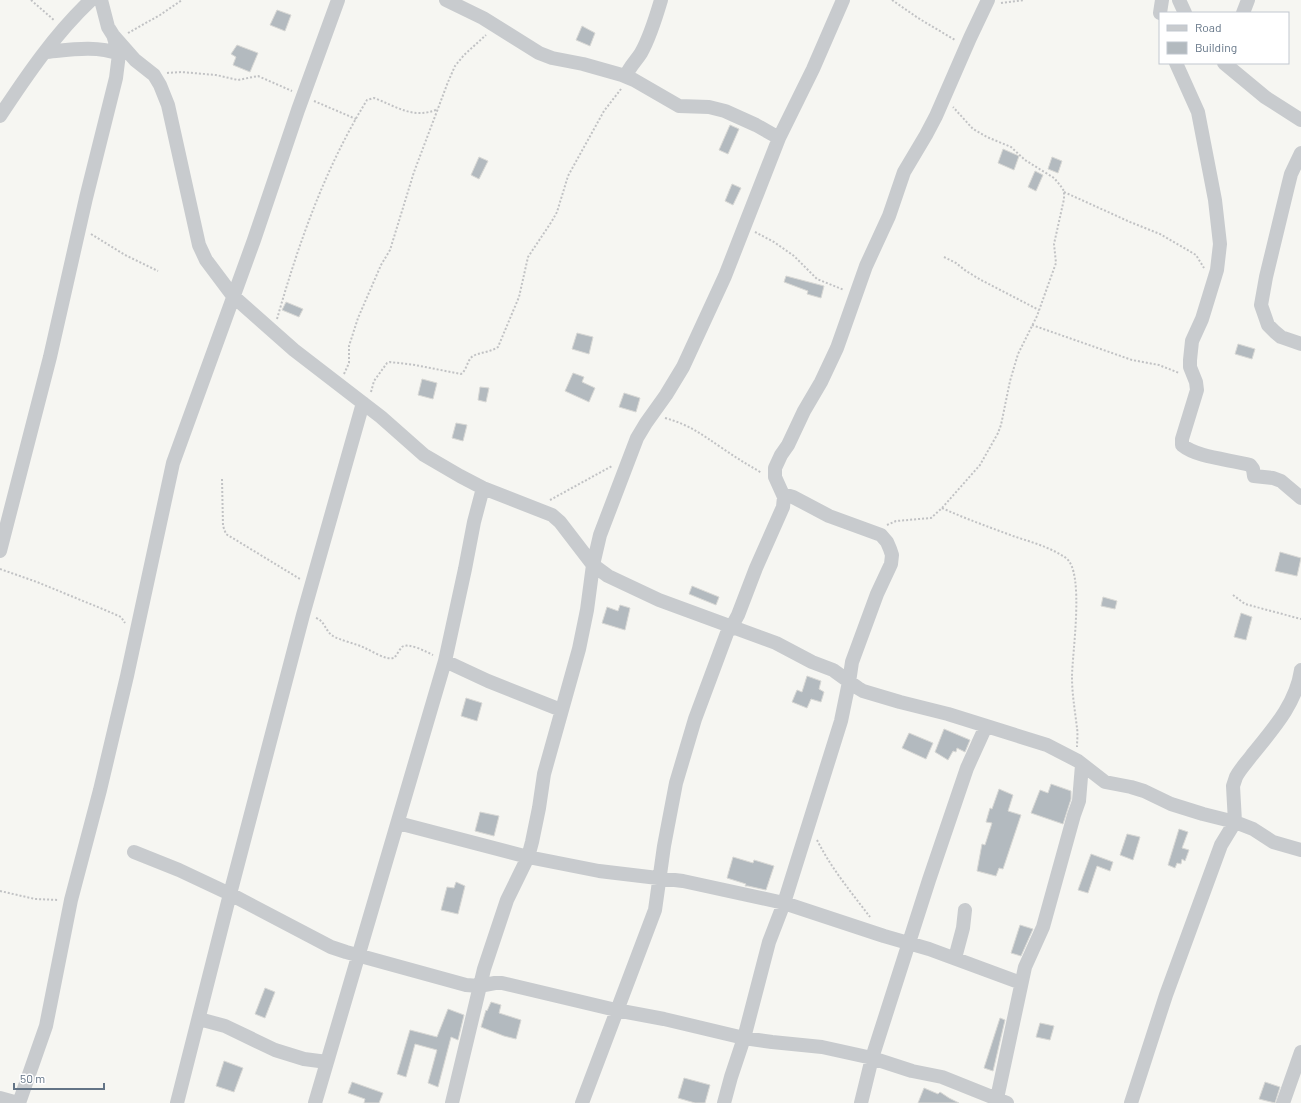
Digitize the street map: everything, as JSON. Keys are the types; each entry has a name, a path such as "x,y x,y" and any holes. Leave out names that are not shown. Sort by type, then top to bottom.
{"street":[{"path":"0,116 63,28 90,0"},
{"path":"101,0 108,27 116,43 152,74 160,85 168,105 199,245 206,260 233,296 273,332 294,350 365,404 424,455 483,488 538,508 556,518 592,565 608,576 636,590 659,600 776,643 812,662 833,670 858,688 869,693 1047,745 1080,762 1105,782 1131,787 1144,791 1172,804 1235,822 1253,829 1274,842 1301,850"},
{"path":"0,1098 18,1103 46,1026 71,900 100,790 127,676 173,463 254,240 303,96 338,0"},
{"path":"446,0 483,18 539,53 552,58 583,64 626,76 679,106 709,107 725,111 756,125 779,138"},
{"path":"626,76 630,66 641,53 646,44 661,0"},
{"path":"452,1103 479,986 505,906 528,857 539,808 544,774 561,710 573,676 587,610 592,565 600,535 637,438 683,367 725,276 779,138 813,69 843,0"},
{"path":"1160,12 1162,0"},
{"path":"1179,0 1185,12"},
{"path":"1243,12 1248,0"},
{"path":"582,1103 655,910 669,815 676,783 684,752 706,686 761,554 781,512 784,501 783,494 774,472 777,462 837,348 866,266 889,216 904,172 926,135 987,2"},
{"path":"45,52 93,49 109,51 116,43"},
{"path":"0,551 50,357 79,227 116,78 116,43"},
{"path":"1176,64 1198,112 1215,200 1220,244 1217,270 1202,319 1194,335 1191,347 1190,367 1195,379 1197,390 1182,439 1182,445 1188,449 1207,456 1250,465 1253,469 1254,476 1273,478 1281,481 1301,498"},
{"path":"1225,64 1265,97 1301,120"},
{"path":"1301,153 1289,180 1266,277 1261,305 1268,326 1281,337 1301,344"},
{"path":"177,1103 303,615 365,404"},
{"path":"315,1103 445,661 474,522 483,488"},
{"path":"724,1103 744,1038 768,948 784,903 841,721 852,662 877,594 892,560 890,548 881,535 829,516 793,497 783,494"},
{"path":"445,661 488,681 561,710"},
{"path":"1131,1103 1166,995 1219,850 1225,837 1235,822 1233,786 1236,777 1289,707 1296,693 1301,670"},
{"path":"861,1103 872,1058 929,880 967,768 986,726"},
{"path":"134,852 179,870 230,894 331,947 358,955 466,985 479,986 502,983 744,1038 822,1047 872,1058 912,1071 942,1077 1000,1102 1021,983 1028,959 1043,927 1079,801 1080,762"},
{"path":"398,823 528,857 599,871 683,881 784,903 955,958 1021,983"},
{"path":"955,958 965,910"},
{"path":"199,1019 226,1026 275,1050 304,1058 327,1062"},
{"path":"1283,1103 1301,1052"}],"path":[{"path":"31,0 63,28"},
{"path":"116,43 182,0"},
{"path":"892,0 918,18 966,46"},
{"path":"987,2 1024,0"},
{"path":"340,385 349,363 349,346 358,318 381,265 390,250 414,172 448,82 455,66 464,55 496,26"},
{"path":"152,74 182,72 216,75 238,80 258,76 356,119"},
{"path":"365,404 374,382 390,362 415,365 460,374 464,372 474,355 494,350 498,347 519,297 528,257 557,212 568,176 604,111 622,88 626,76"},
{"path":"273,332 291,270 311,213 326,177 367,100 369,98 374,98 418,114 428,114 438,110"},
{"path":"943,98 973,129 987,137 1011,147 1025,160 1054,178 1064,191 1130,222 1160,234 1196,255 1204,268 1211,290"},
{"path":"881,535 887,525 892,522 931,518 976,472 998,433 1004,416 1014,368 1022,345 1039,310 1056,264 1054,244 1063,209 1064,191"},
{"path":"79,227 125,255 158,271"},
{"path":"745,227 774,242 794,256 817,279 857,294"},
{"path":"944,258 956,262 966,271 981,280 1039,310"},
{"path":"1032,325 1132,360 1159,365 1195,379"},
{"path":"652,414 680,422 698,431 721,448 761,472 775,477"},
{"path":"538,508 560,494 629,457"},
{"path":"222,479 223,526 226,534 312,585"},
{"path":"942,508 981,525 1050,548 1066,558 1069,562 1072,568 1076,591 1077,618 1072,678 1080,762"},
{"path":"0,569 37,582 117,616 123,620 127,626"},
{"path":"1233,595 1245,604 1301,619"},
{"path":"303,615 320,619 333,636 361,646 388,659 394,658 402,647 406,645 420,649 445,661"},
{"path":"809,823 834,870 871,920"},
{"path":"0,891 35,899 71,900"}],"building":[{"path":"277,10 291,15 285,31 270,25"},
{"path":"582,26 595,33 590,46 576,40"},
{"path":"237,45 258,53 250,72 233,65 236,57 231,54"},
{"path":"730,125 739,129 728,154 719,150"},
{"path":"1003,149 1019,156 1014,170 998,163"},
{"path":"479,157 488,161 479,179 471,175"},
{"path":"1052,157 1062,161 1058,173 1048,169"},
{"path":"1035,171 1043,175 1036,191 1028,187"},
{"path":"732,184 741,188 733,205 725,201"},
{"path":"786,276 824,286 821,298 807,294 808,291 784,282"},
{"path":"286,302 303,309 299,317 282,310"},
{"path":"577,333 593,337 589,354 572,349"},
{"path":"1238,344 1255,349 1252,359 1235,354"},
{"path":"573,373 584,377 582,382 595,388 589,402 565,391"},
{"path":"422,379 437,383 433,399 418,395"},
{"path":"480,387 489,388 486,402 478,400"},
{"path":"624,393 640,398 636,412 619,407"},
{"path":"456,423 467,425 463,441 452,438"},
{"path":"1280,552 1301,558 1297,576 1275,571"},
{"path":"692,586 719,597 716,605 689,594"},
{"path":"1103,597 1117,601 1115,609 1101,606"},
{"path":"620,605 630,608 625,630 602,623 607,607 618,611"},
{"path":"1241,613 1252,617 1246,640 1234,637"},
{"path":"807,676 821,681 819,689 824,692 821,702 811,699 807,708 792,702 797,690 802,692"},
{"path":"466,698 482,703 477,721 461,716"},
{"path":"944,729 970,740 965,752 957,748 956,752 953,751 948,760 935,752"},
{"path":"909,733 933,743 926,759 902,748"},
{"path":"1051,784 1071,791 1071,799 1063,824 1031,813 1040,790 1048,793"},
{"path":"999,789 1013,795 1008,811 1021,815 1003,869 999,868 996,876 977,871 982,844 985,845 992,823 986,822 990,808 992,809"},
{"path":"480,812 499,816 494,836 475,831"},
{"path":"1179,829 1188,832 1182,848 1189,850 1185,861 1182,859 1181,864 1177,863 1175,868 1168,865"},
{"path":"1127,834 1140,837 1133,860 1120,855"},
{"path":"1091,854 1113,862 1110,871 1097,866 1088,893 1078,890"},
{"path":"733,857 753,863 754,860 774,866 766,890 745,886 746,884 727,878"},
{"path":"456,882 465,886 458,914 441,910 447,887 454,888"},
{"path":"1020,925 1033,929 1021,956 1011,953"},
{"path":"265,988 275,992 265,1018 255,1014"},
{"path":"491,1002 501,1005 499,1013 521,1020 516,1039 481,1027 486,1010 487,1011"},
{"path":"448,1009 464,1015 458,1040 451,1037 438,1087 428,1083 437,1050 415,1044 406,1077 397,1074 410,1030 437,1037"},
{"path":"1000,1018 1005,1020 993,1071 984,1068"},
{"path":"1040,1023 1054,1026 1050,1040 1036,1037"},
{"path":"224,1061 243,1068 234,1092 216,1086"},
{"path":"684,1078 710,1085 705,1103 695,1103 678,1098"},
{"path":"352,1082 383,1093 379,1103 364,1103 365,1099 348,1093"},
{"path":"1265,1082 1280,1087 1275,1103 1259,1099"},
{"path":"924,1088 938,1094 940,1092 959,1103 918,1103"}]}
